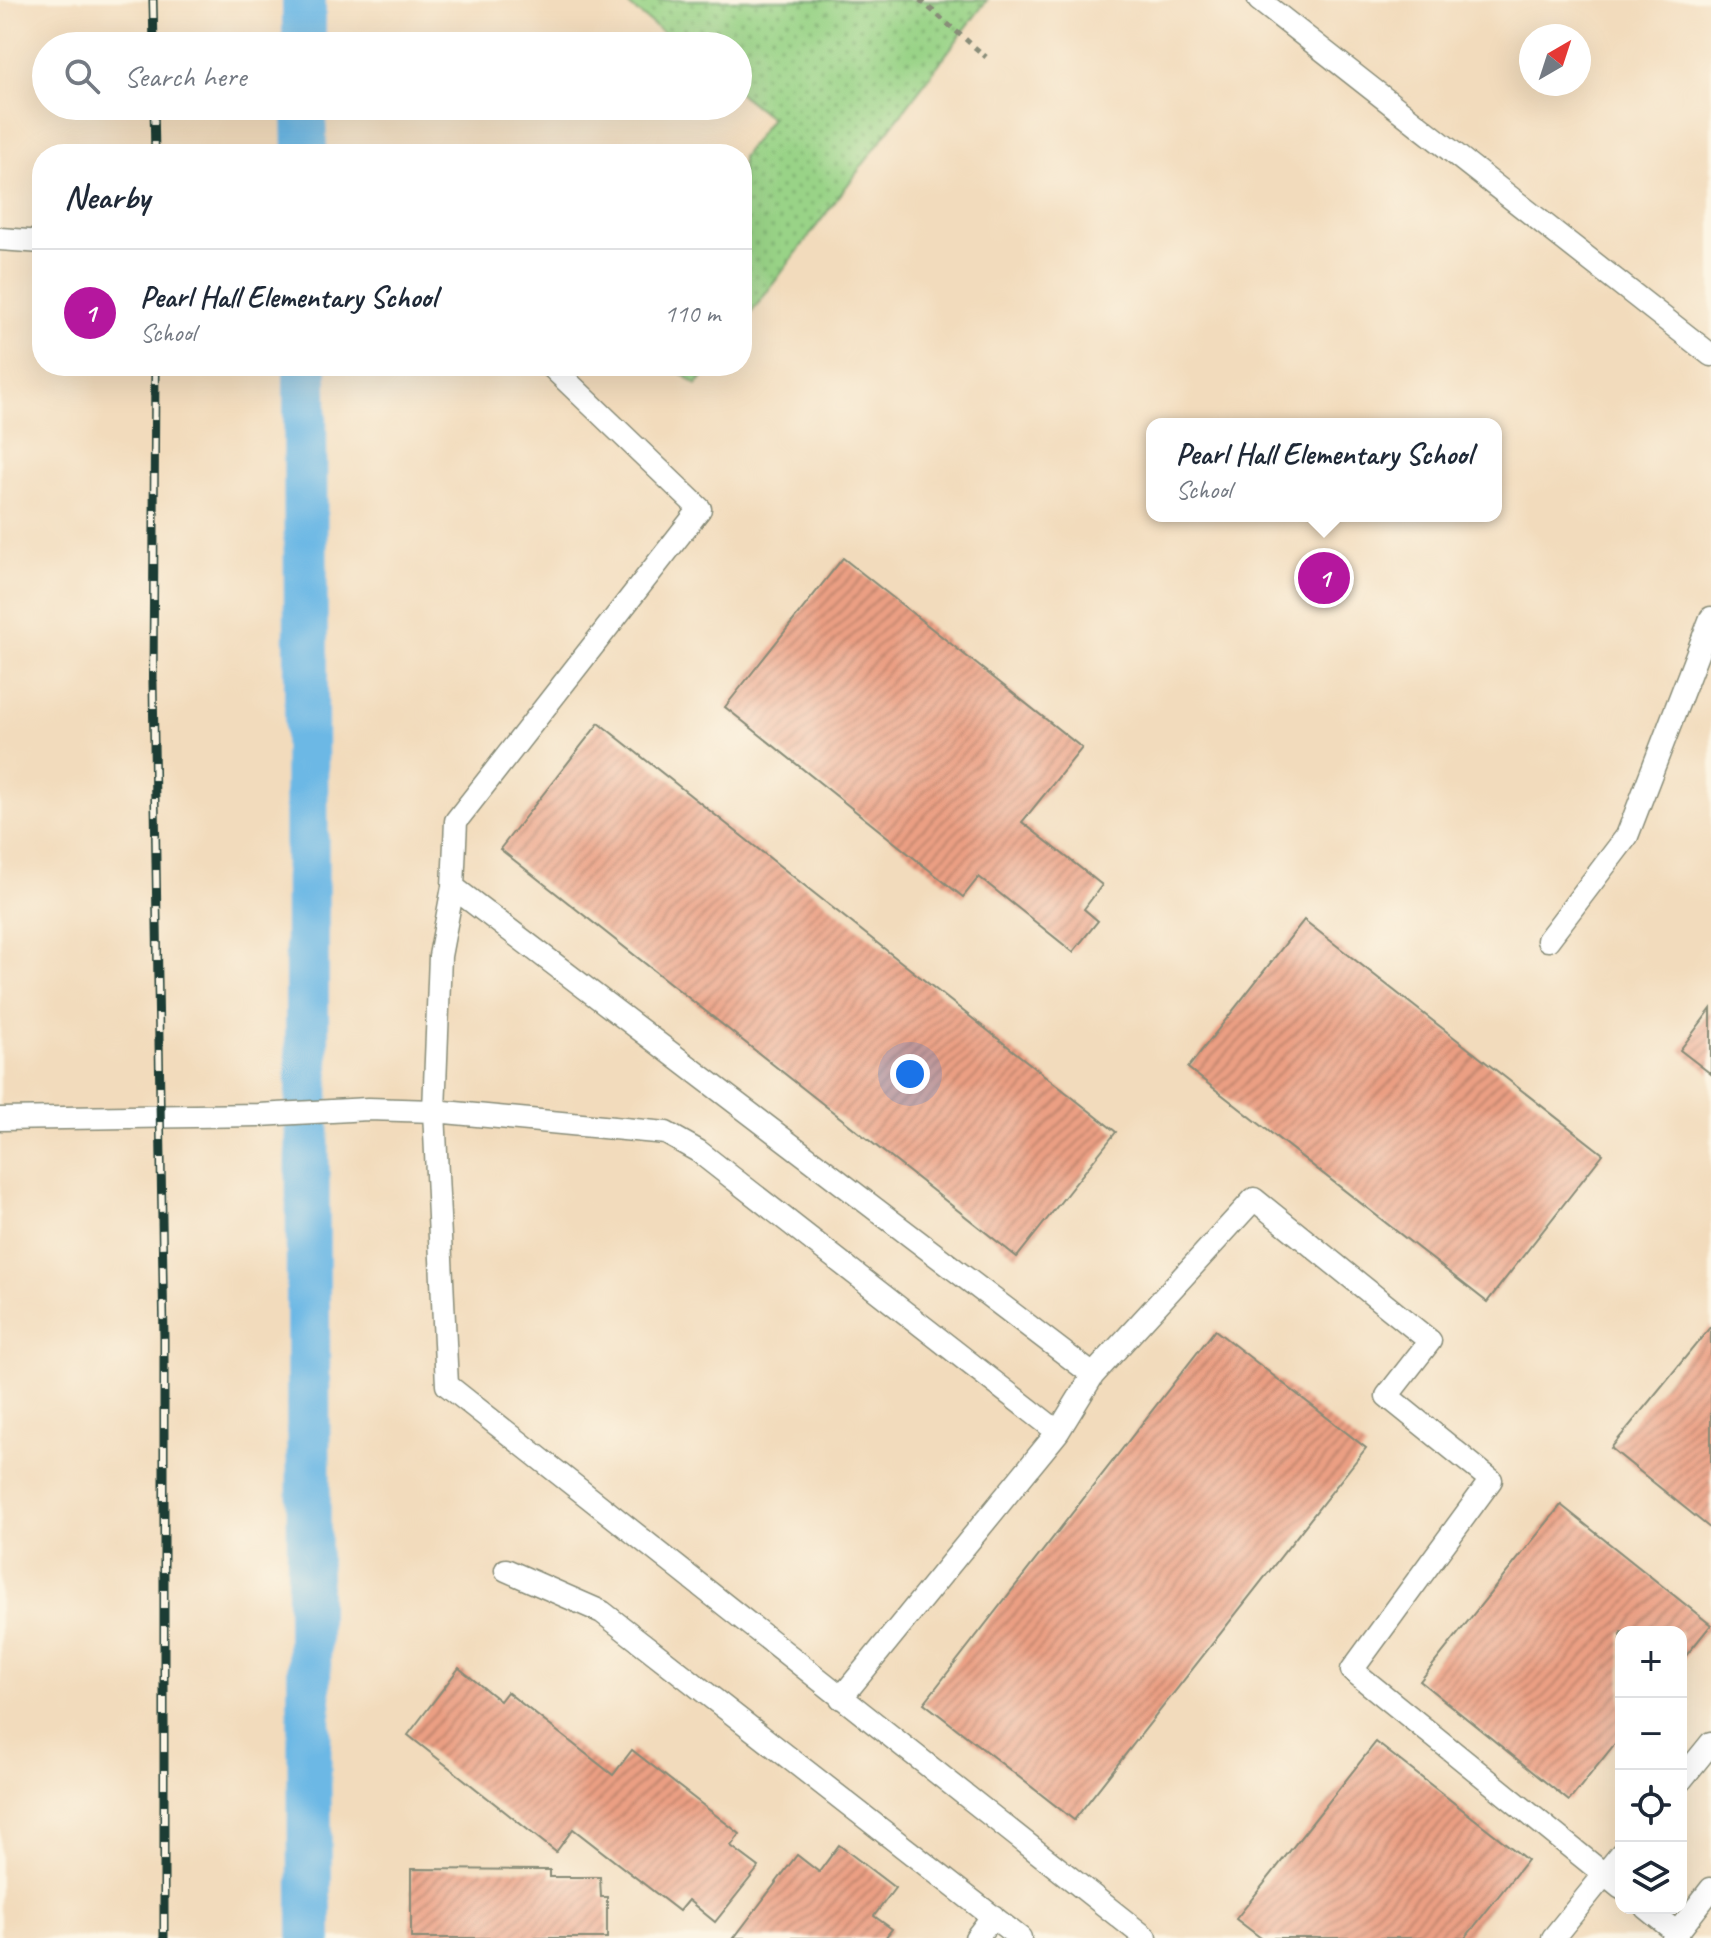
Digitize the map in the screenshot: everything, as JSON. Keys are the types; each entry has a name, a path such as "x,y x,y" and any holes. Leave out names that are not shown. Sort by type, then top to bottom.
{"lane":[{"path":"1259,0 1711,355"},
{"path":"0,239 32,241"},
{"path":"561,376 700,509 456,821 453,887 440,956 434,1111 447,1385 1146,1938"},
{"path":"1548,940 1627,836 1711,618"},
{"path":"453,887 1093,1375"},
{"path":"0,1119 259,1115 368,1109 434,1111 666,1133 698,1151 1058,1432"},
{"path":"841,1698 1058,1432 1093,1375 1254,1199 1430,1341 1387,1396 1491,1480 1352,1670 1613,1881 1553,1938"},
{"path":"506,1570 602,1612 1020,1938"},
{"path":"1687,1773 1711,1743"},
{"path":"1652,1914 1675,1936 1711,1889"},
{"path":"976,1938 993,1916"}],"path":[{"path":"920,0 986,57"}],"green space":[{"path":"622,0 987,0 752,312 752,144 771,118 752,103 752,32 662,32"},
{"path":"685,376 704,376 697,385"}],"building":[{"path":"843,558 1082,748 1022,822 1102,885 1084,909 1098,921 1073,952 979,877 963,897 725,707"},
{"path":"599,723 1116,1132 1017,1257 500,849"},
{"path":"1304,920 1603,1154 1487,1302 1188,1068"},
{"path":"1711,1009 1711,1074 1680,1050"},
{"path":"1711,1326 1711,1529 1611,1448"},
{"path":"1215,1330 1366,1448 1074,1820 924,1703"},
{"path":"1561,1505 1711,1625 1687,1655 1687,1626 1615,1626 1615,1744 1569,1801 1420,1681"},
{"path":"459,1668 500,1701 507,1692 613,1775 632,1750 740,1834 731,1846 759,1867 715,1922 688,1900 679,1911 573,1829 556,1852 408,1735"},
{"path":"1376,1742 1527,1860 1465,1938 1261,1938 1236,1919"},
{"path":"839,1845 895,1888 874,1916 892,1929 885,1938 734,1938 797,1855 819,1872"},
{"path":"411,1869 550,1870 550,1877 600,1877 601,1897 607,1897 607,1938 411,1938"}],"waterway":[{"path":"304,0 304,32"},
{"path":"304,120 305,144"},
{"path":"305,376 310,1938"}],"railway":[{"path":"153,0 154,32"},
{"path":"154,120 155,144"},
{"path":"155,376 153,683 164,1339 164,1938"}],"place":[{"name":"Pearl Hall Elementary School","path":"1324,578"}]}
